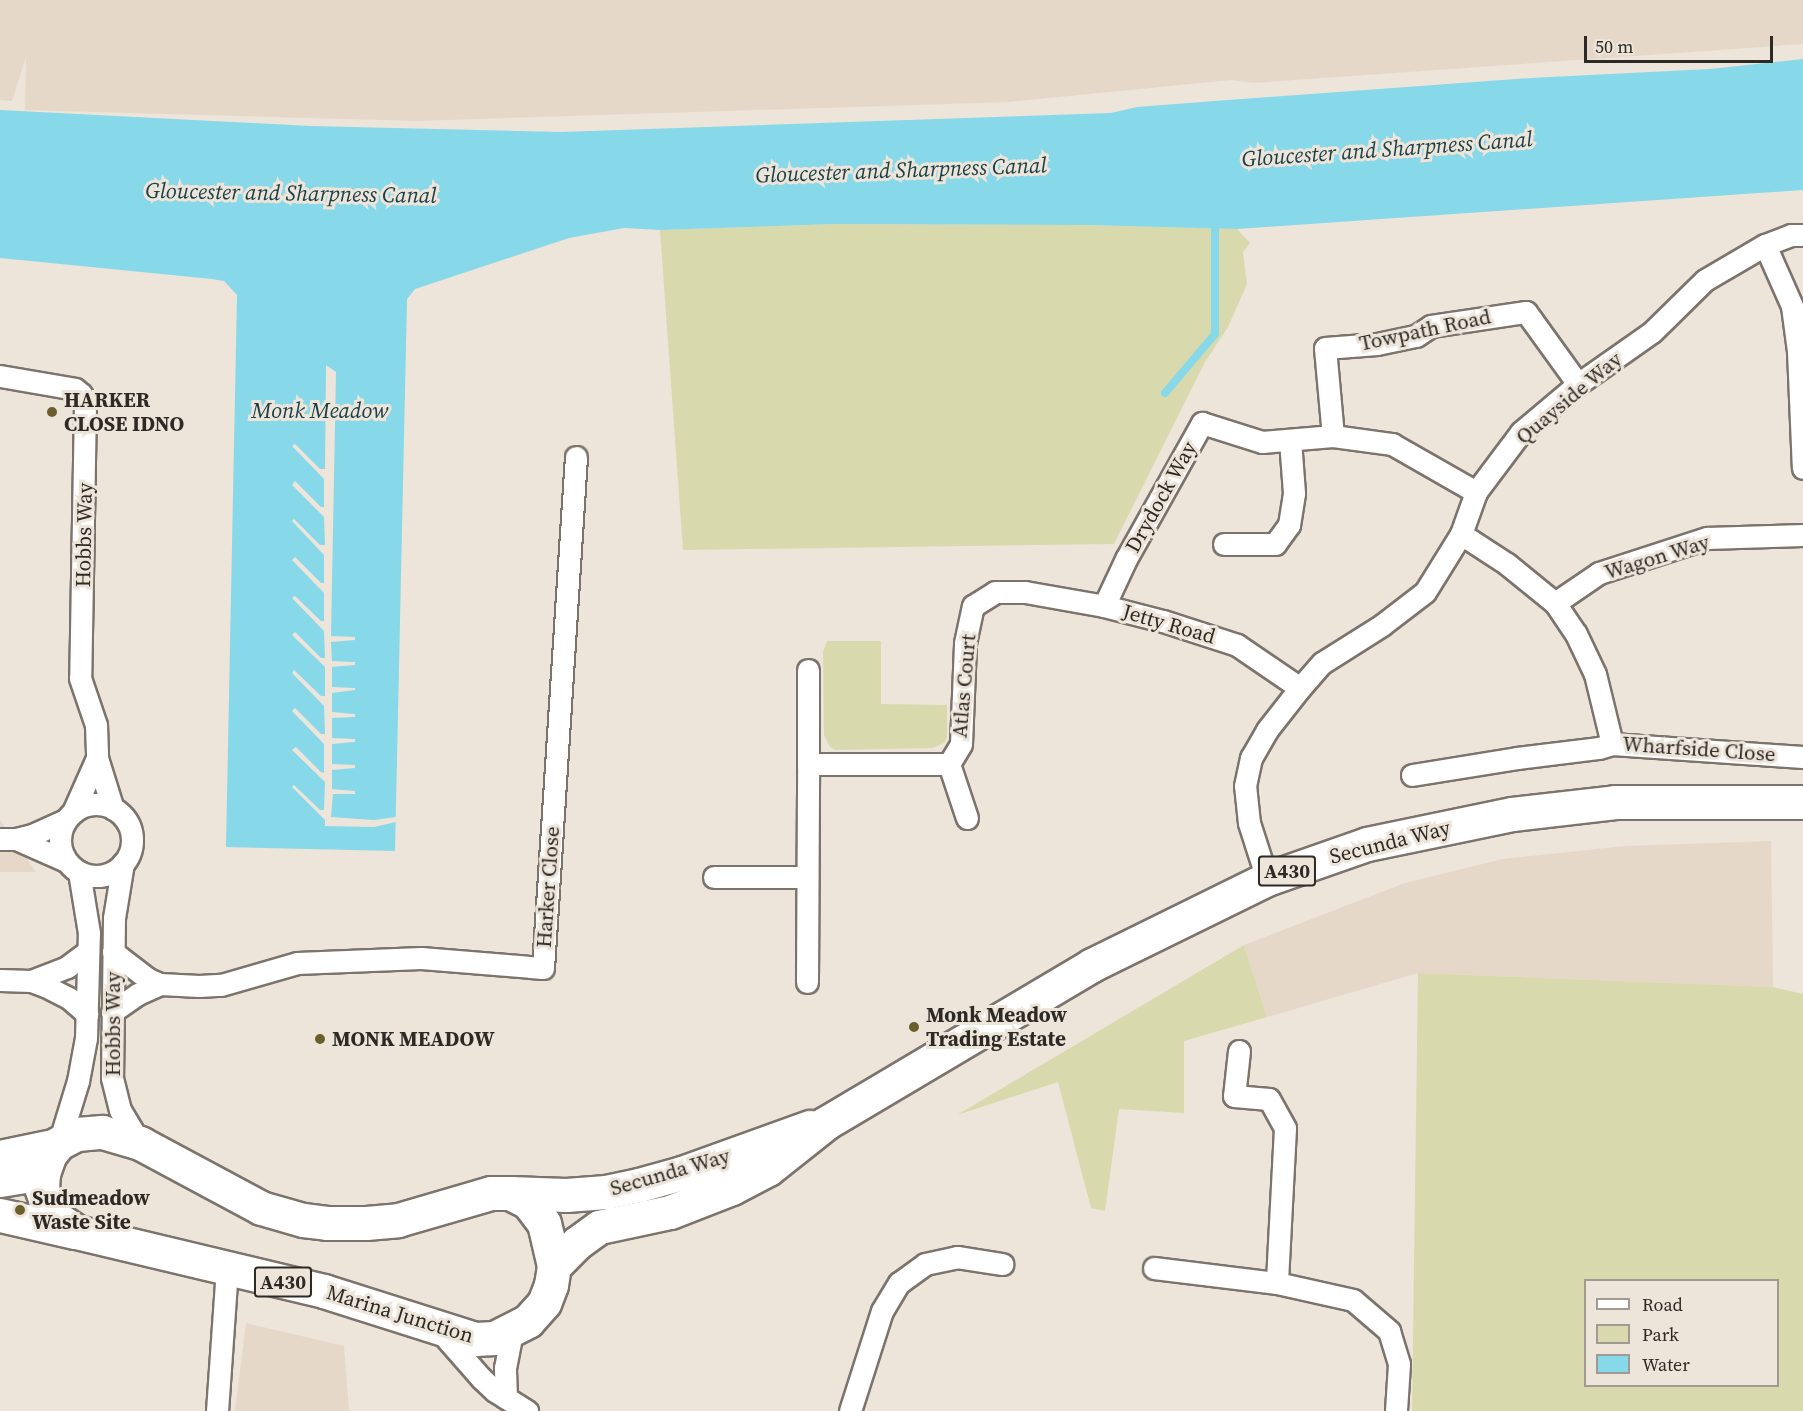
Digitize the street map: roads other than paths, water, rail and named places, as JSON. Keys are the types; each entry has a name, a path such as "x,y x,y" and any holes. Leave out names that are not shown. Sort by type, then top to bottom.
{"main road":[{"name":"Secunda Way","path":"554,1266 577,1243 599,1227 670,1212 732,1188 768,1169 826,1123 1092,965 1267,879 1367,844 1512,814 1615,802 1803,802"},
{"name":"Secunda Way","path":"510,1194 566,1195 606,1192 639,1185 682,1173 773,1139 826,1123"},
{"name":"A430","path":"0,1180 53,1154 77,1134 102,1132 140,1143 261,1208 327,1223 398,1220 490,1193 510,1194"},
{"path":"0,1157 53,1154"},
{"name":"Marina Junction","path":"53,1154 42,1190 55,1216 77,1232 324,1291 475,1340 495,1338 512,1332 528,1321 543,1303 554,1266 544,1223 528,1202 510,1194"},
{"name":"A430","path":"0,1215 77,1232"}],"street":[{"name":"Quayside Way","path":"1267,879 1249,823 1245,786 1251,758 1267,730 1300,688 1322,663 1382,625 1425,592 1461,534 1476,492 1521,432 1578,384 1652,332 1705,280 1765,245 1791,234 1803,235"},
{"path":"1765,245 1792,306 1798,351 1803,468"},
{"name":"Towpath Road","path":"1333,436 1325,348 1377,344 1416,336 1431,326 1526,312 1578,384"},
{"name":"Hobbs Way","path":"0,376 75,389 81,394 85,404 80,666 84,692 96,725 97,758 113,809"},
{"name":"Drydock Way","path":"1104,606 1126,559 1202,423 1262,442 1333,436 1392,444 1476,492"},
{"path":"1224,544 1275,544 1289,525 1294,493 1290,440"},
{"name":"Harker Close","path":"113,952 138,973 160,984 199,987 221,985 297,963 421,958 543,968 576,457"},
{"name":"Wharfside Close","path":"1461,534 1507,564 1555,603 1576,634 1595,674 1612,744 1803,757"},
{"name":"Wagon Way","path":"1555,603 1599,573 1707,538 1803,535"},
{"name":"Atlas Court","path":"967,818 950,764 961,744 965,643 973,606 995,592 1025,592"},
{"name":"Jetty Road","path":"1025,592 1104,606 1163,621 1237,645 1300,688"},
{"path":"807,982 808,670"},
{"path":"1412,775 1599,748 1612,744"},
{"name":"Hobbs Way","path":"70,816 97,758"},
{"path":"808,764 950,764"},
{"path":"92,804 113,809 128,824 132,845 123,863 103,876 90,876 73,866 8,839 70,816 92,804"},
{"path":"70,816 60,841 73,866"},
{"name":"Hobbs Way","path":"123,863 116,897 111,1078 114,1094 130,1129 140,1143"},
{"name":"Hobbs Way","path":"53,1154 84,1057 87,1014 87,913 73,866"},
{"path":"714,877 806,877"},
{"path":"31,981 67,967 88,951"},
{"path":"0,980 31,981 58,991 87,1014"},
{"name":"Harker Close","path":"112,1012 138,993 160,984"},
{"path":"1239,1051 1234,1096 1269,1099 1285,1128 1277,1283"},
{"path":"850,1411 882,1311 899,1283 925,1264 957,1257 1002,1264"},
{"path":"1154,1268 1277,1283 1353,1300 1389,1331 1399,1364 1396,1411"},
{"path":"217,1411 227,1269"},
{"path":"439,1330 481,1378 527,1411"},
{"path":"506,1398 505,1361 512,1332"}],"water":[{"path":"1803,59 1803,190 1237,229 1087,225 835,224 660,230 624,228 569,238 415,289 407,299 395,851 226,847 237,295 224,281 212,279 0,258 0,110 310,126 562,132 1111,113 1137,107 1531,78 1710,69"}],"waterway":[{"path":"1165,393 1215,334 1215,220"}],"place":[{"name":"HARKER CLOSE IDNO","path":"52,412"},
{"name":"Monk Meadow Trading Estate","path":"914,1027"},
{"name":"MONK MEADOW","path":"320,1039"},
{"name":"Sudmeadow Waste Site","path":"20,1210"}],"water label":[{"name":"Gloucester and Sharpness Canal","path":"1387,149"},
{"name":"Gloucester and Sharpness Canal","path":"901,170"},
{"name":"Gloucester and Sharpness Canal","path":"291,193"},
{"name":"Monk Meadow","path":"320,411"}]}
